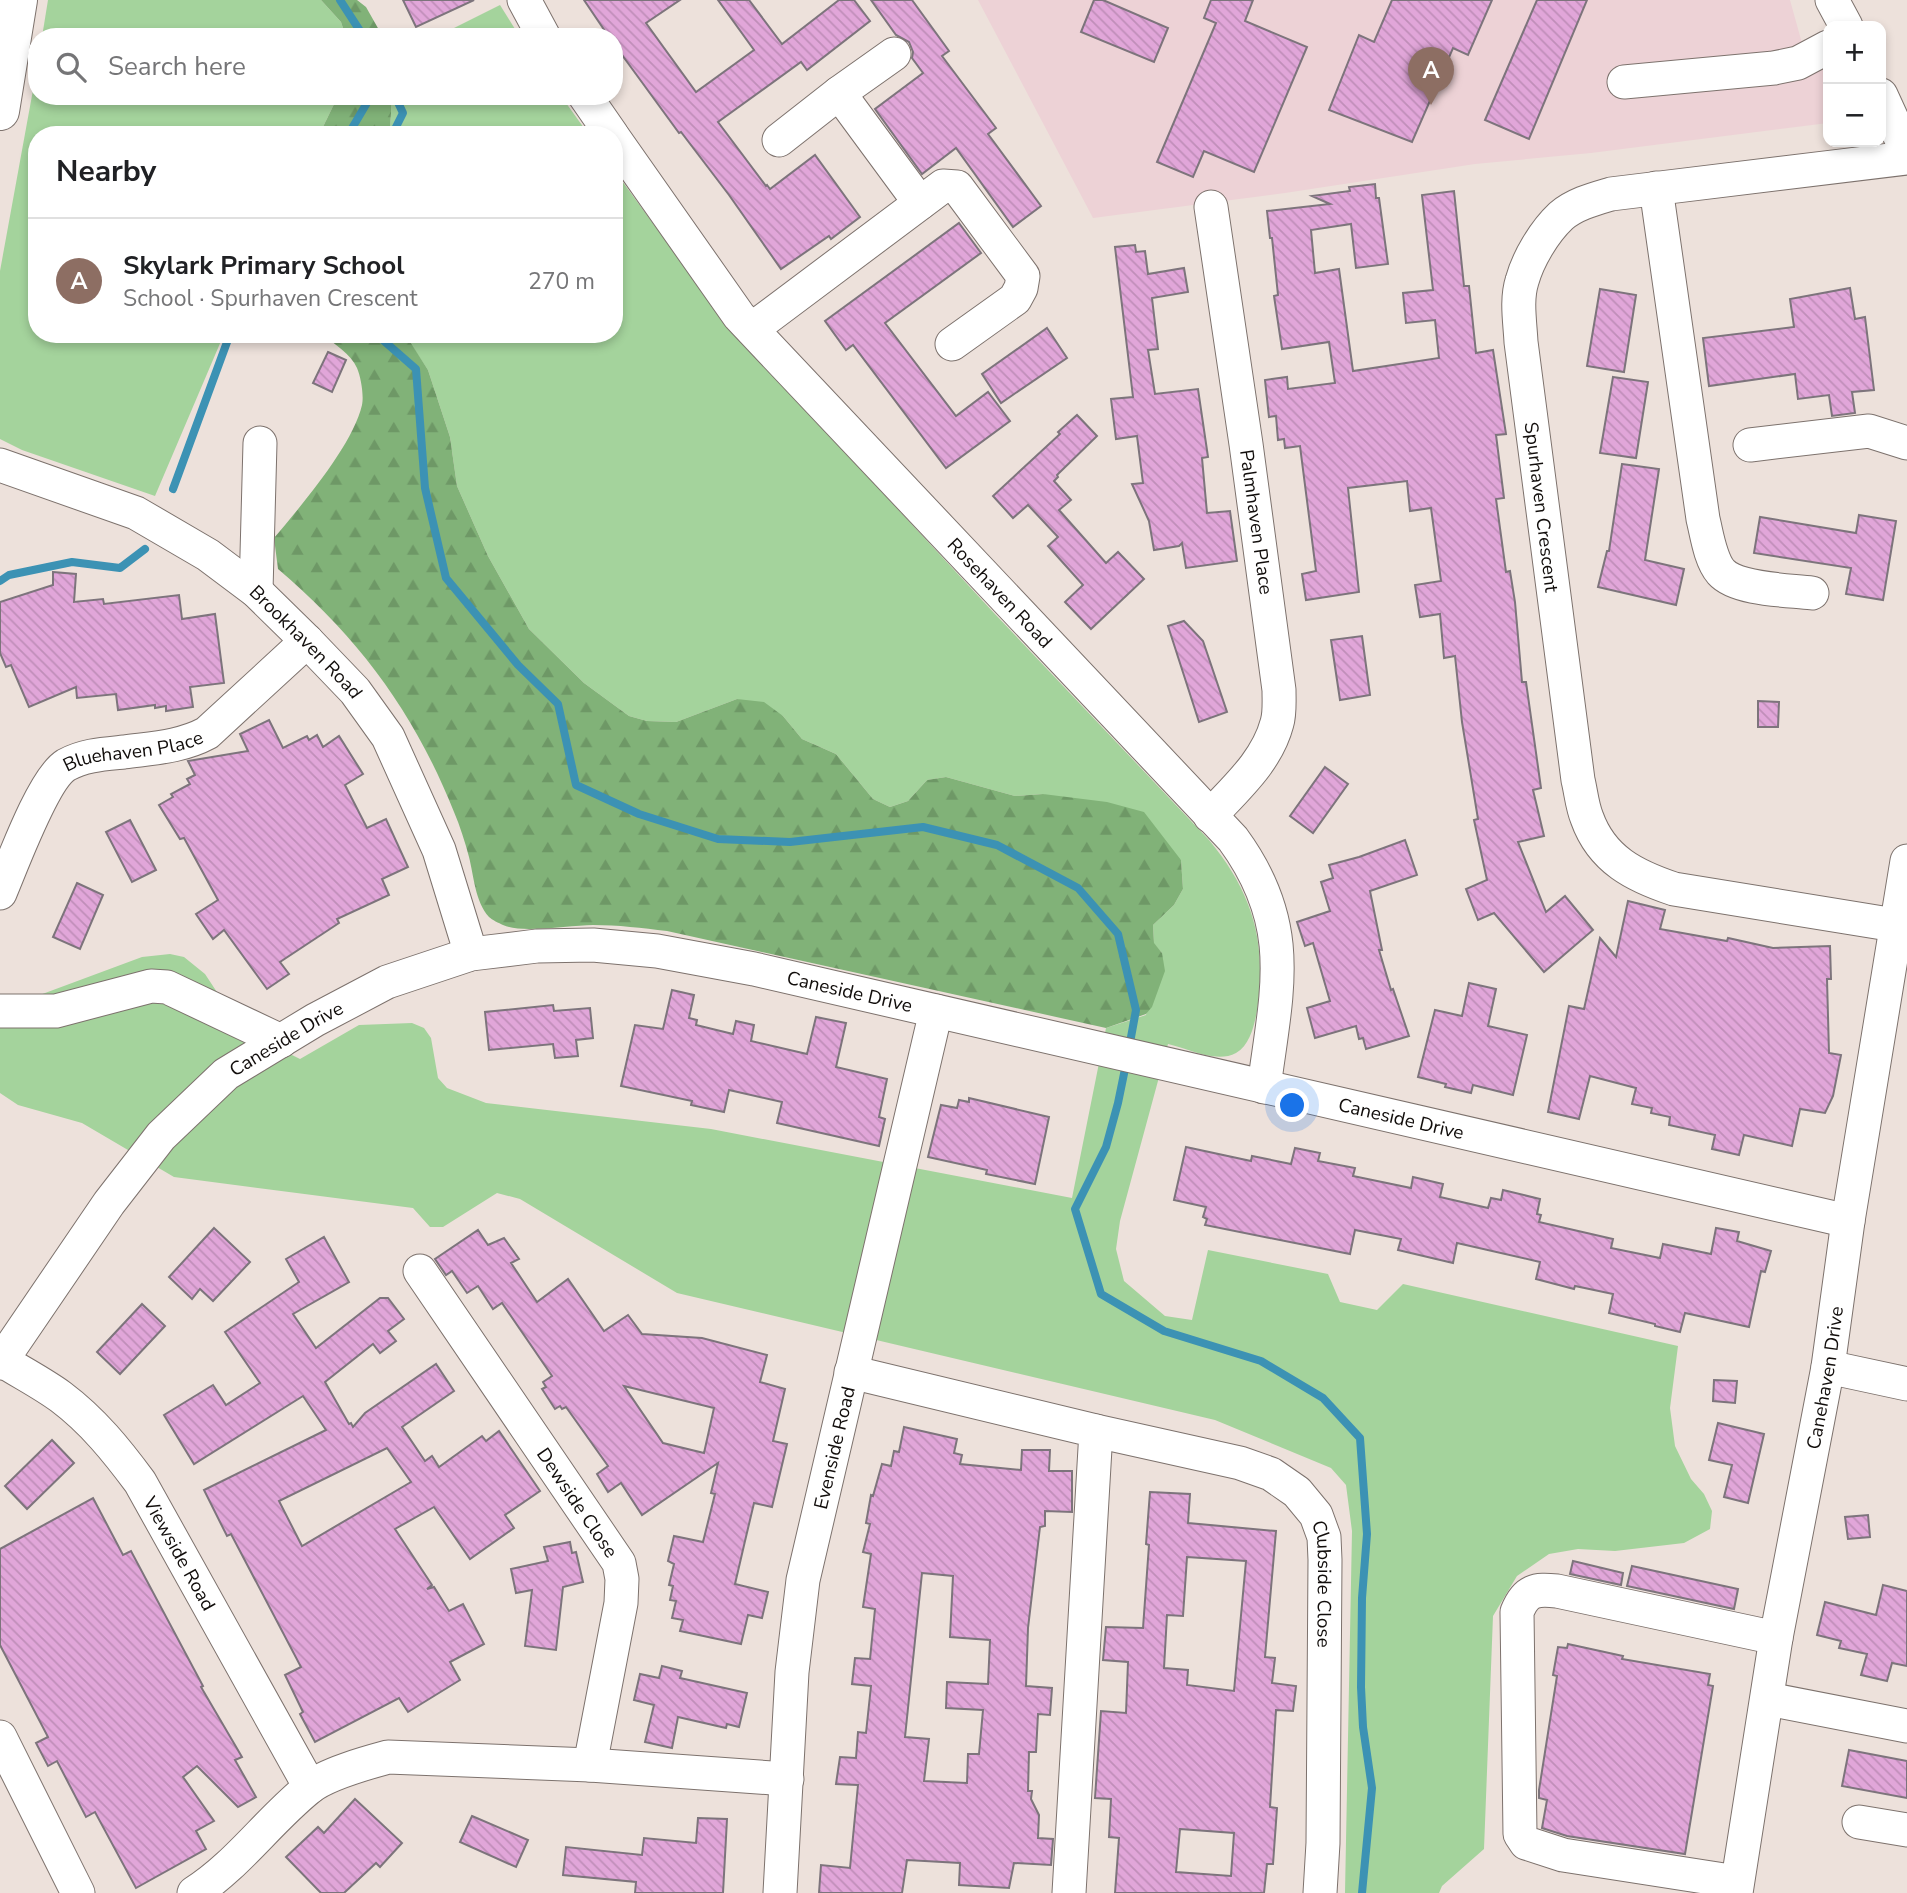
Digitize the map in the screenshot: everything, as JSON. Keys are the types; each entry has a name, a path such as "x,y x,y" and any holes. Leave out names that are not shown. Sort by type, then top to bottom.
{"main road":[{"path":"0,111 18,0"}],"street":[{"path":"524,0 539,28"},
{"path":"1832,0 1843,21"},
{"path":"1624,82 1774,68 1798,63 1823,50"},
{"path":"779,140 894,54"},
{"path":"839,93 920,203"},
{"name":"Rosehaven Road","path":"591,105 606,126"},
{"path":"1886,106 1907,152"},
{"name":"Rosehaven Road","path":"623,150 739,316 1233,839 1258,878 1274,923 1279,971 1264,1087"},
{"name":"Spurhaven Crescent","path":"1895,925 1674,889 1640,878 1617,862 1598,840 1587,819 1578,780 1521,342 1519,305 1521,282 1531,258 1562,216 1583,203 1611,194 1907,158"},
{"path":"752,329 943,186 957,187 1023,276 1015,299 952,344"},
{"path":"1656,188 1703,519 1714,557 1720,572 1732,580 1751,586 1812,593"},
{"name":"Palmhaven Place","path":"1210,816 1251,772 1268,747 1278,721 1279,690 1211,207"},
{"path":"1750,445 1869,431 1907,443"},
{"path":"256,591 260,443"},
{"name":"Brookhaven Road","path":"0,465 136,513 208,555 256,591 307,641 355,691 388,737 439,850 471,954"},
{"name":"Bluehaven Place","path":"0,893 46,790 64,766 90,755 174,746 192,741 206,733 307,641"},
{"name":"Canehaven Drive","path":"1737,1887 1776,1638 1828,1367 1848,1221 1907,861"},
{"name":"Caneside Drive","path":"1,1360 108,1203 161,1136 226,1074 387,982 471,954 537,946 582,945 657,951 754,969 1848,1221"},
{"path":"0,1010 56,1011 151,986 167,987 281,1041"},
{"name":"Evenside Road","path":"780,1893 792,1672 803,1580 936,1011"},
{"name":"Dewside Close","path":"420,1271 619,1563 622,1579 621,1603 590,1765"},
{"name":"Viewside Road","path":"1,1360 60,1396 89,1420 141,1482 310,1787"},
{"path":"1828,1367 1907,1384"},
{"name":"Clubside Close","path":"852,1372 1240,1463 1272,1474 1297,1492 1316,1515 1324,1537 1324,1843 1320,1893"},
{"path":"1069,1893 1096,1431"},
{"path":"1737,1887 1563,1855 1526,1843 1520,1834 1517,1612 1526,1596 1536,1589 1557,1591 1776,1638"},
{"path":"1768,1699 1907,1726"},
{"path":"0,1737 78,1893"},
{"path":"194,1893 214,1881 310,1787 362,1764 388,1757 590,1765 787,1779"},
{"path":"1859,1822 1907,1830"}],"shaded area":[{"path":"978,0 1790,0 1805,54 1760,66 1764,86 1823,65 1823,124 1591,153 1475,164 1285,193 1093,218"}],"green space":[{"path":"48,0 321,0 341,22 343,28 43,28"},
{"path":"321,0 357,0 366,7 378,28 343,28 341,22"},
{"path":"500,5 514,28 454,28"},
{"path":"30,105 334,105 323,126 28,126 28,343 220,343 155,496 22,450 0,439 0,271"},
{"path":"334,105 391,105 390,126 323,126"},
{"path":"391,105 567,105 583,126 390,126"},
{"path":"623,182 728,326 1209,840 1246,899 1258,941 1260,986 1253,1029 1241,1050 1220,1057 1168,1044 1120,1221 1116,1249 1124,1281 1165,1316 1192,1320 1208,1250 1328,1274 1340,1302 1377,1310 1403,1284 1678,1346 1670,1408 1675,1446 1691,1479 1704,1494 1712,1511 1710,1529 1684,1543 1615,1551 1578,1549 1549,1554 1517,1576 1493,1616 1484,1849 1442,1886 1439,1893 1345,1893 1352,1531 1346,1485 1331,1468 1215,1420 677,1293 520,1199 497,1193 443,1227 430,1227 413,1208 174,1177 82,1123 18,1105 0,1093 0,1001 37,996 142,957 170,954 184,957 205,974 242,1030 300,1059 359,1025 412,1023 424,1028 431,1038 438,1078 447,1088 486,1103 711,1129 1072,1198 1106,1028 1146,1015 1162,953 1154,944 1153,925 1174,905 1183,889 1181,860 1043,794 1015,796 946,777 927,780 908,801 890,807 873,799 836,754 802,739 783,716 737,699 676,722 647,721 629,716 584,683 529,629 488,556 457,486 450,437 428,370 410,343 623,343"},
{"path":"333,343 411,343 428,370 450,437 457,486 488,556 529,629 584,683 629,716 647,721 676,722 737,699 764,702 783,716 802,739 836,754 873,799 890,807 908,801 927,780 946,777 1015,796 1043,794 1107,802 1144,812 1181,860 1183,889 1174,905 1153,925 1154,943 1162,953 1165,971 1152,1007 1146,1014 1106,1028 667,931 602,925 521,929 511,928 490,918 478,896 454,812 402,709 359,650 307,595 278,569 274,538 337,456 357,421 362,405 358,372 351,358"}],"building":[{"path":"403,0 474,0 416,27"},
{"path":"584,0 680,0 646,23 696,92 754,50 718,0 749,0 782,44 839,0 854,0 870,21 807,70 801,62 718,122 770,189 815,155 860,217 831,239 829,236 781,269 729,195 623,56 623,28 603,28"},
{"path":"871,0 912,0 949,51 942,56 996,128 988,134 1041,206 1013,227 956,148 922,174 875,109 923,73 912,58 909,42 896,35"},
{"path":"1094,0 1103,0 1168,28 1154,62 1081,32"},
{"path":"1211,0 1253,0 1245,21 1307,47 1254,172 1204,151 1193,177 1157,162 1216,23 1204,18"},
{"path":"1392,0 1492,0 1468,55 1453,48 1412,142 1329,110 1359,35 1374,42"},
{"path":"1537,0 1587,0 1529,139 1485,120"},
{"path":"1375,184 1388,264 1356,268 1351,224 1311,230 1315,273 1339,269 1353,371 1439,358 1435,320 1406,323 1403,293 1433,290 1422,195 1454,191 1464,286 1469,286 1476,353 1493,350 1506,434 1496,435 1504,498 1496,499 1506,572 1510,571 1515,602 1522,682 1526,682 1541,788 1533,790 1544,836 1518,842 1546,912 1565,896 1593,930 1544,972 1494,913 1478,920 1466,889 1487,880 1474,820 1478,819 1462,722 1455,656 1444,658 1440,614 1420,617 1415,585 1441,581 1431,508 1410,511 1407,481 1348,488 1359,592 1306,600 1302,574 1316,571 1300,446 1285,448 1284,439 1278,440 1276,416 1269,417 1265,380 1287,377 1288,389 1335,383 1329,342 1282,349 1274,296 1278,295 1267,211 1330,204 1312,196 1350,191 1349,187"},
{"path":"959,223 981,253 885,323 956,416 988,392 1010,421 946,468 853,345 846,350 825,321"},
{"path":"1135,245 1136,252 1145,251 1148,274 1184,268 1188,292 1152,298 1158,349 1148,350 1155,394 1198,389 1208,457 1202,458 1207,513 1230,511 1237,561 1186,568 1182,543 1179,546 1154,550 1149,521 1132,484 1143,483 1137,436 1116,439 1111,399 1133,397 1115,247"},
{"path":"1850,288 1855,319 1865,317 1874,390 1852,392 1855,413 1832,416 1829,395 1798,399 1795,374 1709,386 1703,338 1794,327 1790,299"},
{"path":"1600,289 1636,295 1624,372 1587,366"},
{"path":"1047,328 1067,358 1001,403 982,374"},
{"path":"328,352 346,360 332,392 313,383"},
{"path":"1613,377 1648,382 1636,458 1600,453"},
{"path":"1077,415 1097,436 1057,475 1054,481 1071,500 1059,510 1106,563 1118,552 1144,579 1091,629 1065,602 1083,585 1048,546 1058,537 1028,505 1013,518 993,496"},
{"path":"1622,464 1659,469 1645,560 1684,569 1676,605 1598,587 1609,551"},
{"path":"1859,515 1896,521 1883,600 1846,594 1851,568 1754,553 1760,517 1856,533"},
{"path":"53,572 76,574 74,602 103,599 104,604 179,595 182,619 215,614 224,683 190,687 193,707 166,711 166,706 155,708 155,705 118,710 116,694 77,698 76,687 29,707 11,665 6,667 0,653 0,602 53,585"},
{"path":"1184,621 1203,641 1227,712 1199,722 1168,626"},
{"path":"1362,636 1370,695 1340,700 1331,640"},
{"path":"1758,701 1779,702 1778,727 1758,727"},
{"path":"269,720 283,748 307,736 309,740 317,735 323,747 339,736 363,774 345,785 367,828 386,819 408,867 382,879 389,895 337,919 339,923 280,962 289,974 267,989 224,930 213,939 196,914 218,900 184,838 180,839 159,805 173,797 171,794 190,784 187,779 195,775 188,761 248,751 240,734"},
{"path":"1325,767 1348,784 1313,833 1290,816"},
{"path":"130,820 156,870 132,882 106,832"},
{"path":"1405,840 1417,875 1370,891 1382,950 1379,950 1409,1036 1366,1049 1363,1038 1359,1039 1356,1026 1315,1038 1307,1008 1330,1001 1313,943 1305,946 1297,922 1330,911 1321,882 1333,878 1329,865"},
{"path":"77,883 103,895 80,949 53,937"},
{"path":"1628,901 1665,910 1660,929 1727,941 1728,938 1773,948 1830,946 1831,979 1827,979 1829,1053 1841,1055 1833,1096 1825,1113 1800,1109 1792,1146 1744,1135 1739,1155 1712,1149 1715,1135 1669,1125 1670,1117 1651,1113 1652,1108 1632,1104 1636,1088 1590,1076 1579,1119 1548,1112 1569,1006 1584,1009 1600,938 1616,957"},
{"path":"1469,983 1496,989 1488,1026 1527,1035 1513,1095 1473,1085 1471,1093 1418,1077 1435,1010 1462,1016"},
{"path":"672,990 694,995 689,1018 697,1020 696,1025 733,1034 736,1021 754,1025 751,1041 807,1054 816,1017 846,1023 836,1067 887,1079 879,1117 885,1119 879,1146 777,1123 782,1102 729,1090 724,1112 691,1105 692,1101 621,1086 635,1025 663,1029"},
{"path":"553,1005 554,1011 590,1008 593,1038 576,1040 578,1056 555,1058 553,1044 489,1050 485,1012"},
{"path":"969,1098 1049,1117 1035,1184 986,1174 987,1170 928,1157 941,1105 957,1108 959,1100 969,1102"},
{"path":"1186,1147 1251,1161 1252,1156 1291,1164 1295,1148 1320,1153 1318,1161 1355,1168 1353,1176 1411,1188 1413,1177 1443,1184 1440,1197 1488,1208 1491,1198 1501,1200 1503,1190 1540,1199 1537,1214 1541,1215 1539,1222 1613,1239 1611,1248 1660,1258 1663,1244 1711,1254 1716,1228 1739,1232 1737,1241 1771,1251 1765,1272 1761,1271 1749,1327 1685,1313 1680,1332 1609,1313 1613,1294 1575,1286 1574,1289 1536,1279 1540,1262 1457,1243 1453,1263 1398,1250 1401,1239 1355,1230 1350,1254 1205,1225 1207,1219 1203,1217 1206,1207 1174,1200"},
{"path":"214,1228 250,1262 213,1301 200,1289 192,1299 169,1277"},
{"path":"478,1230 488,1245 504,1238 519,1259 511,1263 537,1302 568,1279 604,1331 628,1315 642,1334 702,1338 767,1355 760,1382 785,1389 773,1441 787,1444 772,1507 754,1503 735,1584 768,1592 762,1618 748,1615 741,1644 680,1631 683,1620 672,1618 676,1601 670,1600 673,1586 669,1585 674,1564 668,1561 674,1536 703,1542 715,1494 711,1493 718,1463 642,1515 621,1483 608,1492 597,1474 608,1466 566,1407 555,1409 542,1389 546,1387 543,1382 552,1376 502,1303 493,1309 478,1286 467,1293 452,1271 446,1275 435,1259","holes":["624,1386 714,1408 704,1453 663,1443"]},
{"path":"324,1237 349,1282 293,1314 316,1348 380,1298 388,1298 404,1319 388,1331 396,1341 380,1353 373,1344 325,1382 349,1424 353,1427 365,1413 436,1364 454,1391 402,1427 425,1461 432,1456 439,1467 482,1436 486,1441 499,1431 540,1491 505,1515 514,1528 470,1559 434,1507 395,1529 432,1585 427,1589 434,1587 449,1611 463,1604 484,1644 450,1662 460,1680 408,1712 399,1698 315,1742 300,1714 303,1712 285,1675 301,1667 231,1534 227,1536 204,1490 326,1430 303,1396 194,1464 164,1415 213,1385 226,1405 260,1383 225,1332 299,1282 286,1259","holes":["387,1448 411,1482 302,1546 279,1501"]},
{"path":"142,1304 165,1326 120,1374 97,1352"},
{"path":"1714,1380 1737,1381 1735,1403 1713,1401"},
{"path":"1718,1423 1764,1434 1748,1503 1724,1497 1732,1465 1709,1460"},
{"path":"904,1427 957,1439 954,1453 962,1455 960,1464 1021,1470 1022,1450 1050,1450 1049,1471 1072,1471 1072,1512 1045,1511 1045,1526 1040,1527 1028,1628 1026,1686 1052,1688 1050,1715 1038,1714 1036,1752 1029,1752 1028,1791 1032,1791 1031,1799 1039,1815 1038,1838 1053,1839 1051,1865 1014,1863 1009,1888 959,1885 960,1863 907,1860 902,1893 819,1893 821,1865 850,1868 858,1785 836,1784 840,1757 856,1758 858,1732 866,1733 871,1686 852,1684 855,1658 870,1659 875,1609 863,1607 871,1554 863,1552 870,1524 866,1523 871,1495 873,1496 882,1464 891,1466 894,1451 899,1452","holes":["922,1573 953,1576 950,1637 990,1640 988,1684 947,1682 946,1708 983,1710 979,1754 968,1754 967,1783 924,1781 929,1739 905,1737"]},
{"path":"52,1440 74,1463 27,1509 5,1486"},
{"path":"1150,1492 1190,1494 1188,1523 1276,1531 1265,1657 1275,1658 1272,1683 1296,1686 1293,1711 1276,1710 1270,1807 1277,1808 1273,1864 1267,1864 1264,1893 1115,1893 1119,1838 1109,1837 1111,1799 1095,1798 1101,1711 1126,1713 1128,1662 1103,1660 1106,1627 1143,1628 1149,1545 1146,1544","holes":["1187,1557 1246,1561 1234,1691 1187,1685 1188,1670 1164,1668 1167,1615 1183,1616","1180,1829 1234,1833 1231,1876 1176,1872"]},
{"path":"93,1498 123,1555 131,1551 203,1686 201,1687 242,1757 235,1760 256,1797 238,1807 197,1766 183,1777 214,1821 196,1831 206,1849 136,1888 95,1812 86,1817 57,1761 48,1766 36,1743 48,1737 0,1645 0,1549"},
{"path":"1868,1515 1870,1537 1848,1539 1845,1517"},
{"path":"570,1542 572,1553 576,1552 583,1582 563,1587 556,1650 525,1646 532,1590 516,1593 511,1569 548,1561 544,1547"},
{"path":"1573,1561 1623,1573 1621,1585 1570,1574"},
{"path":"1632,1566 1738,1589 1734,1609 1627,1586"},
{"path":"1883,1585 1907,1591 1907,1666 1892,1663 1887,1681 1861,1675 1867,1654 1839,1648 1841,1641 1817,1635 1825,1602 1876,1615"},
{"path":"1568,1644 1623,1656 1622,1659 1710,1674 1708,1685 1713,1686 1685,1854 1567,1836 1542,1828 1547,1800 1539,1798 1539,1790 1557,1676 1553,1675 1558,1647 1567,1648"},
{"path":"662,1666 682,1671 680,1678 747,1693 739,1727 727,1724 726,1728 678,1717 672,1748 645,1742 654,1705 634,1700 640,1674 659,1678"},
{"path":"1849,1750 1907,1761 1907,1798 1842,1786"},
{"path":"355,1799 402,1843 380,1867 376,1863 344,1893 321,1893 286,1857 318,1827 324,1833"},
{"path":"472,1816 528,1840 516,1867 460,1842"},
{"path":"698,1818 727,1819 723,1893 635,1893 636,1882 563,1875 566,1847 642,1855 644,1838 696,1843"}],"waterway":[{"path":"340,0 358,28"},
{"path":"353,126 366,105"},
{"path":"396,126 403,113 399,105"},
{"path":"173,489 227,343"},
{"path":"386,343 416,369 425,488 446,578 518,665 558,704 576,785 639,814 718,839 790,842 923,827 997,845 1078,888 1118,934 1136,1010 1129,1048"},
{"path":"0,581 9,575 72,562 120,568 145,549"},
{"path":"1126,1064 1106,1147 1075,1209 1101,1294 1164,1331 1261,1361 1323,1398 1360,1438 1367,1534 1362,1598 1361,1687 1363,1727 1372,1788 1362,1893"}],"place":[{"name":"Skylark Primary School","path":"1431,105"}]}
